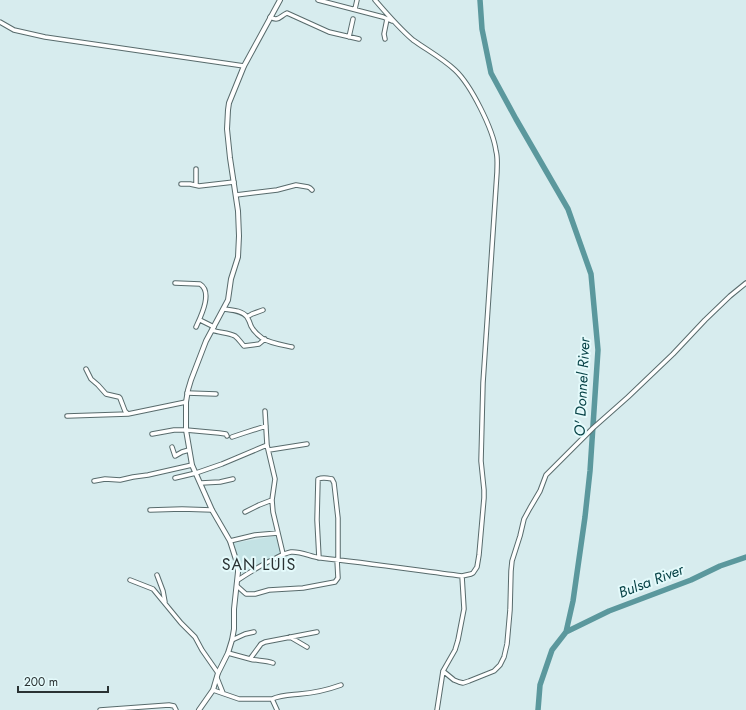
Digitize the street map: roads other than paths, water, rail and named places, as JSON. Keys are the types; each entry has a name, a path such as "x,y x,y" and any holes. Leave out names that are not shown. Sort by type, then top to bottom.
{"street":[{"path":"318,0 332,2 393,21"},
{"path":"355,9 357,0"},
{"path":"238,580 289,552 295,552 318,558 338,559 462,576 471,574 477,567 485,495 481,461 483,383 497,157 492,137 482,113 463,79 439,57 411,38 393,21 375,0"},
{"path":"199,710 213,690 218,673 228,653 232,640 238,566 230,541 212,510 192,465 186,430 187,393 206,341 228,300 231,279 238,257 238,211 227,129 229,103 244,66 280,1"},
{"path":"270,18 277,20 287,13 329,32 360,39"},
{"path":"349,37 353,19"},
{"path":"385,39 384,34 387,19"},
{"path":"0,22 14,30 45,37 244,66"},
{"path":"196,169 196,185"},
{"path":"181,184 199,186 234,182"},
{"path":"236,195 277,190 296,185 308,187 312,190"},
{"path":"175,283 200,284 206,291 206,297 200,320 196,327"},
{"path":"442,671 459,682 463,682 494,672 500,665 504,657 507,644 510,610 510,571 512,561 524,520 540,492 546,475 593,428 673,354 705,320 746,283"},
{"path":"224,308 240,312 247,317 253,329 260,337 292,347"},
{"path":"247,317 263,310"},
{"path":"200,320 218,332 226,332 233,335 244,346 259,344 265,339"},
{"path":"86,370 91,379 106,394 120,398 125,411 128,414"},
{"path":"187,393 216,394"},
{"path":"67,416 128,414 186,402"},
{"path":"265,411 267,444 275,479 272,500 274,520 283,554"},
{"path":"232,437 266,426"},
{"path":"152,434 174,430 186,430 220,433 226,434 227,436"},
{"path":"175,478 196,473 222,464 267,444"},
{"path":"269,450 307,444"},
{"path":"172,447 175,456 189,450"},
{"path":"94,480 120,480 192,465"},
{"path":"237,586 246,594 255,594 269,590 303,588 335,582 338,578 338,518 334,483 332,479 327,478 318,479 318,558"},
{"path":"201,483 220,482 233,479"},
{"path":"245,512 259,504 272,500"},
{"path":"150,510 182,508 212,510"},
{"path":"230,541 255,535 278,533"},
{"path":"157,575 163,591 165,603"},
{"path":"437,710 442,671 455,650 464,609 462,576"},
{"path":"130,580 153,590 181,623 196,637 202,650 218,673"},
{"path":"232,640 254,632"},
{"path":"250,659 261,644 265,642 317,632"},
{"path":"290,637 307,647"},
{"path":"228,653 272,663"},
{"path":"217,678 223,693"},
{"path":"213,690 239,698 272,699 279,696 323,691 341,686"},
{"path":"272,699 277,710"},
{"path":"100,710 170,704 174,706 176,710"}],"waterway":[{"name":"O' Donnel River","path":"480,0 482,29 491,73 568,209 591,274 598,350 590,471 573,601 566,632 552,650 540,685 538,710"},
{"name":"Bulsa River","path":"566,632 609,611 691,580 720,566 746,557"}],"district":[{"name":"SAN LUIS","path":"259,564"}]}
